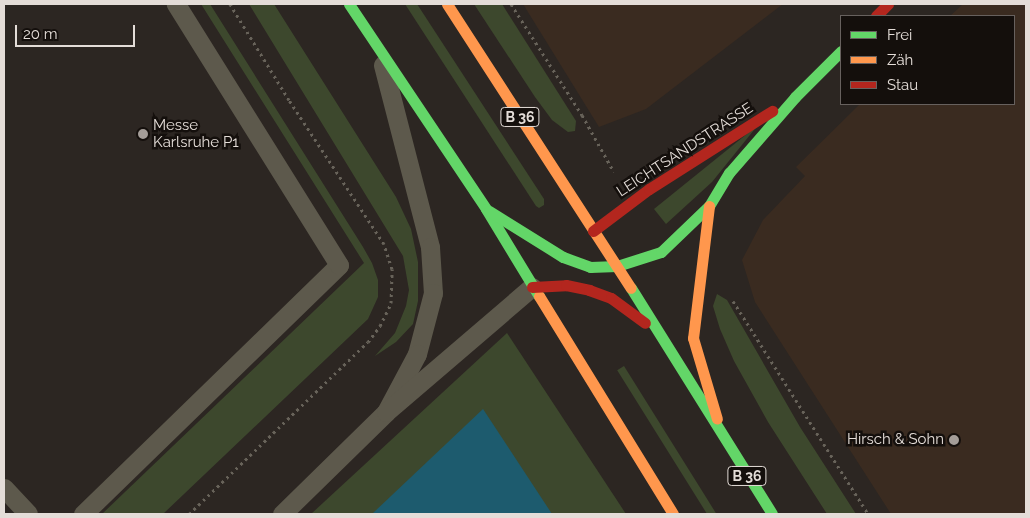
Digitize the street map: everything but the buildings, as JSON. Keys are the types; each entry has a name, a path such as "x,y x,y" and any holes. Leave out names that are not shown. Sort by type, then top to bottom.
{"main road":[{"path":"348,4 486,209 538,281 673,514"},
{"name":"B 36","path":"448,4 590,234 617,266 656,332 772,514"},
{"path":"877,15 888,4"},
{"name":"LEICHTSANDSTRASSE","path":"486,209 560,260 590,266 617,266 661,252 709,206 729,173 795,97 840,52"},
{"name":"LEICHTSANDSTRASSE","path":"590,234 631,203 703,154 795,97"},
{"name":"LEICHTSANDSTRASSE","path":"709,206 699,276 693,338 722,437"},
{"path":"560,260 575,247"},
{"path":"538,281 566,285 611,298 656,332"}],"lane":[{"path":"83,514 339,265 176,4"},
{"path":"378,47 430,247 433,293 417,354 386,412"},
{"path":"282,514 386,412 538,281"},
{"path":"4,488 28,514"}],"path":[{"path":"230,4 289,100"},
{"path":"511,4 582,115 631,203"},
{"path":"699,276 722,282 868,514"}],"shaded area":[{"path":"523,4 783,4 646,109 599,127"},
{"path":"963,4 1026,4 1026,514 891,514 755,302 742,260 763,220 805,176 796,167 859,105 1015,105 1015,15 951,15"}],"green space":[{"path":"201,4 210,4 363,247 372,263 378,280 378,297 368,319 163,514 102,514 364,263"},
{"path":"249,4 274,4 396,197 411,229 418,262 418,301 413,324 396,342 375,356 395,333 406,306 409,290 403,256"},
{"path":"405,4 417,4 544,199 544,205 539,208 536,206"},
{"path":"474,4 502,4 576,121 575,131 568,132 552,120"},
{"path":"758,125 712,182 666,224 654,209"},
{"path":"717,294 727,300 800,427 856,514 827,514 768,422 734,361 720,329 713,306"},
{"path":"507,333 626,514 311,514"},
{"path":"624,366 716,514 707,514 617,370"}],"water":[{"path":"483,409 552,514 372,514"}],"traffic: fast":[{"path":"349,4 486,209 539,296"},
{"path":"617,266 661,252 709,206 729,173 795,97 840,52"},
{"path":"489,211 563,257 590,267 617,266"},
{"path":"631,288 772,514"}],"traffic: slow":[{"path":"447,4 631,288"},
{"path":"709,206 693,338 717,419"},
{"path":"539,296 673,514"}],"traffic: jam":[{"path":"877,15 888,4"},
{"path":"593,231 649,189 772,111"},
{"path":"532,287 566,285 589,290 611,298 645,323"}],"place":[{"name":"Messe Karlsruhe P1","path":"143,134"},
{"name":"Hirsch & Sohn","path":"954,440"}]}
